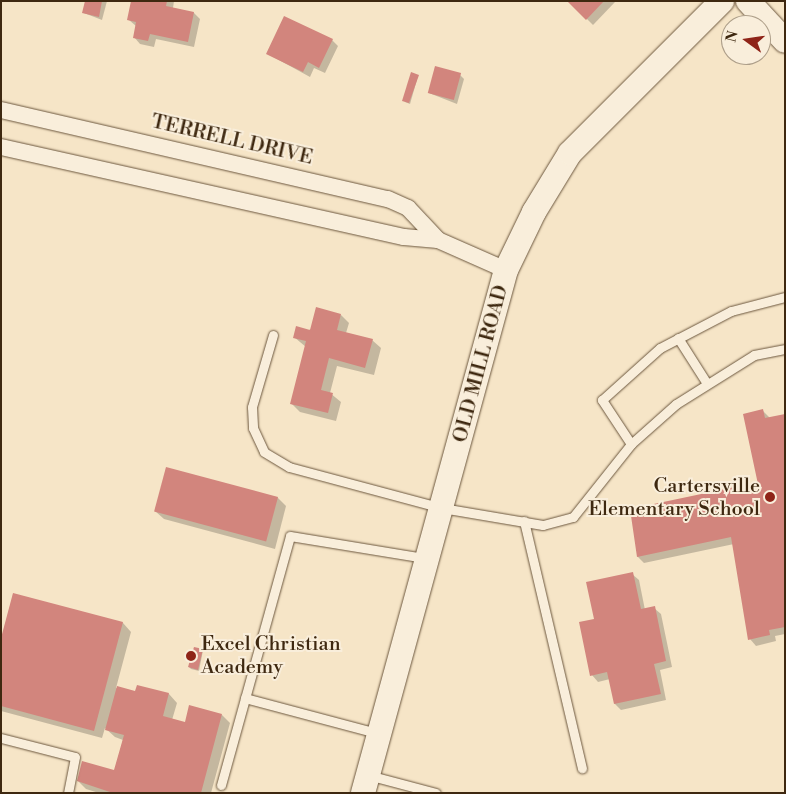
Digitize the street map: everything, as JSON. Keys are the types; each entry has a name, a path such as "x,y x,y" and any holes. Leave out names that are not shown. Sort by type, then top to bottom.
{"street":[{"name":"OLD MILL ROAD","path":"366,784 506,270 534,212 570,153 722,1"},
{"path":"748,1 785,41"},
{"name":"TERRELL DRIVE","path":"1,110 388,198 408,208 438,240"},
{"name":"TERRELL DRIVE","path":"1,147 404,237 438,240 506,270"}],"lane":[{"path":"631,444 602,400 660,348 731,311 785,297"},
{"path":"273,335 252,407 253,428 264,452 289,467 442,508 544,525 573,517 631,444 706,382 754,355 785,349"},
{"path":"678,338 706,382"},
{"path":"524,521 582,768"},
{"path":"221,785 290,536 428,559"},
{"path":"245,698 380,733"},
{"path":"1,738 75,757 68,793"},
{"path":"366,784 436,793"}],"building":[{"path":"85,1 102,1 99,17 82,13"},
{"path":"131,1 167,1 166,6 194,12 188,42 150,34 148,41 133,38 136,22 127,20"},
{"path":"567,1 604,1 586,20"},
{"path":"284,16 333,39 319,68 308,62 303,72 266,54"},
{"path":"435,66 461,73 454,100 428,93"},
{"path":"411,72 419,75 409,103 402,101"},
{"path":"316,307 341,314 337,330 373,339 365,368 329,358 321,390 333,393 328,413 290,404 306,341 293,338 296,326 310,330"},
{"path":"763,409 765,418 785,414 785,627 769,630 770,635 748,640 731,537 637,557 630,509 744,485 745,492 759,489 743,414"},
{"path":"166,467 278,497 266,541 154,511"},
{"path":"633,572 641,609 655,606 666,661 654,664 661,694 614,704 607,672 590,676 579,622 594,619 586,582"},
{"path":"13,593 123,622 94,731 1,706 1,638"},
{"path":"194,647 203,649 198,670 188,667"},
{"path":"137,685 169,693 163,716 185,722 189,705 222,714 201,793 113,793 77,781 82,761 114,770 124,735 105,730 117,686 135,691"}],"place":[{"name":"Cartersville Elementary School","path":"770,497"},
{"name":"Excel Christian Academy","path":"191,656"}]}
